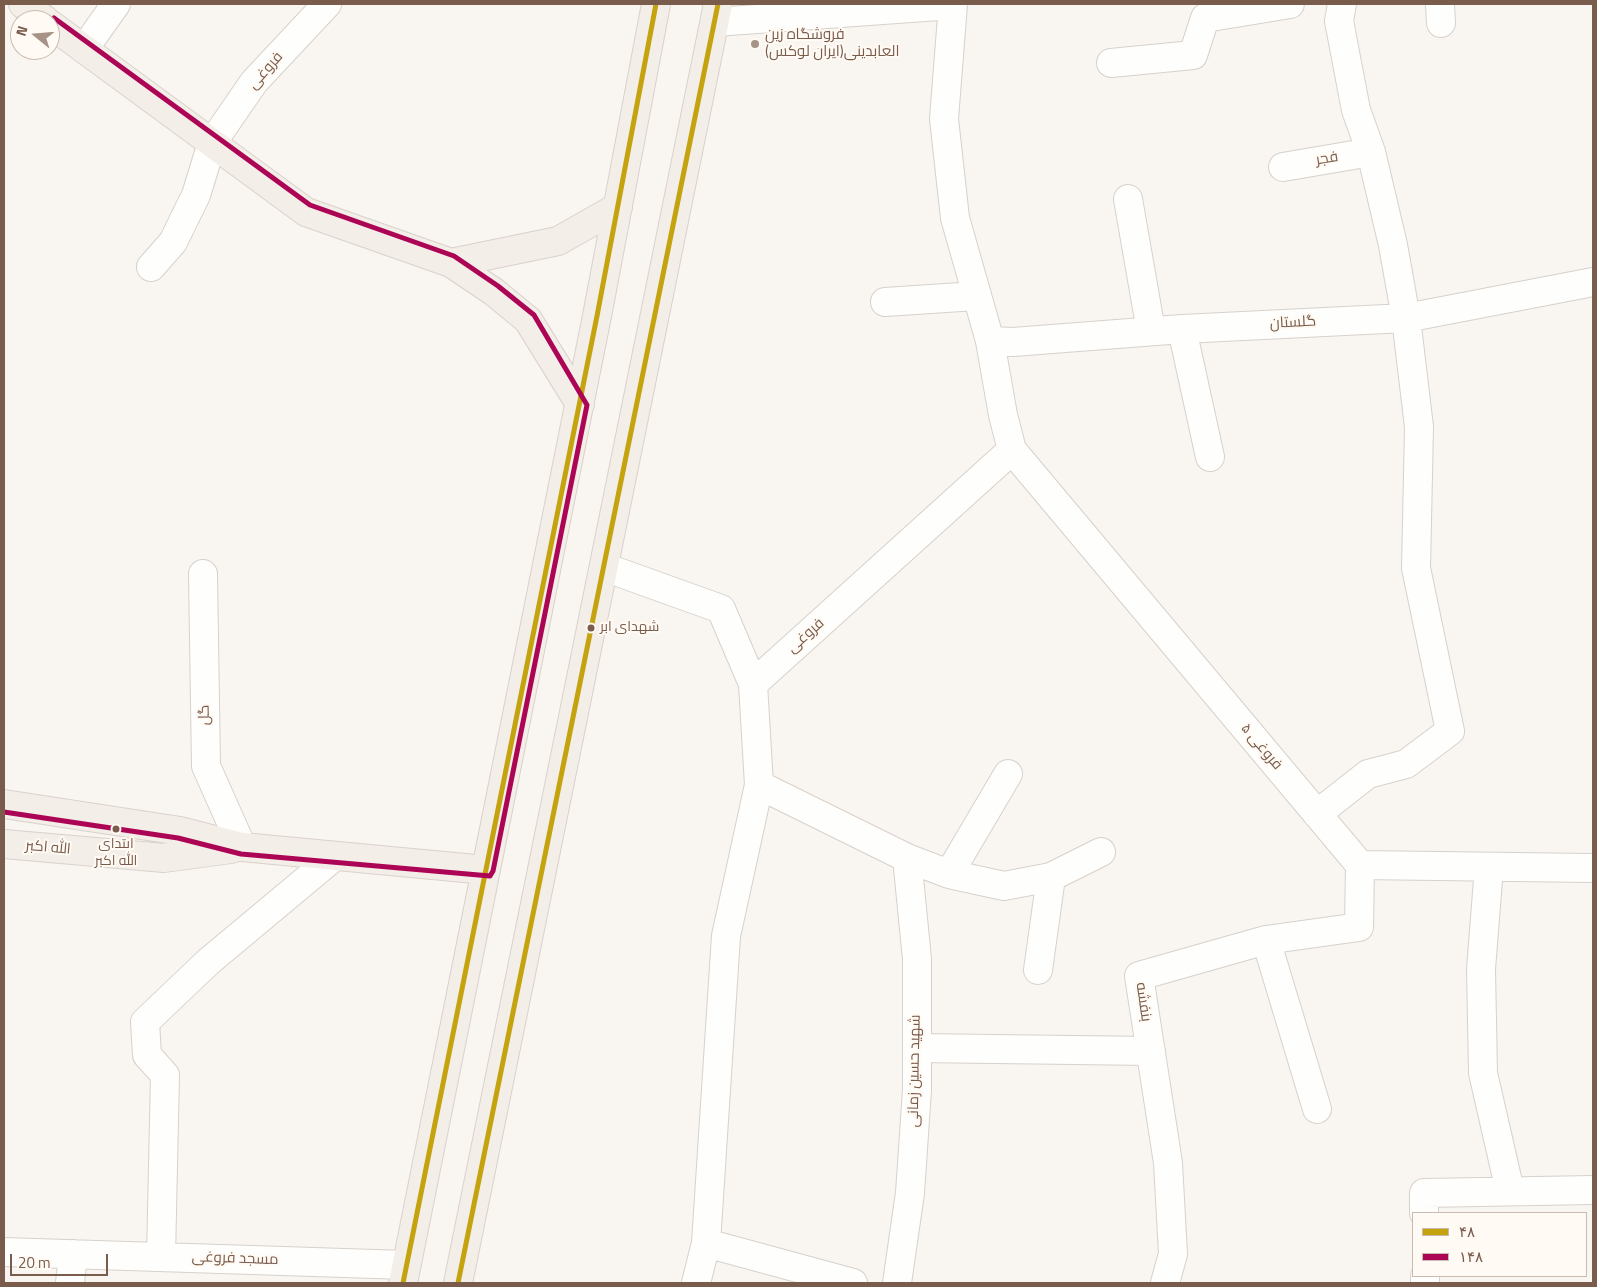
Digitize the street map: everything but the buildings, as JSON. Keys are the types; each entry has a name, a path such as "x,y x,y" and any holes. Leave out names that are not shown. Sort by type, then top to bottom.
{"main road":[{"path":"405,1274 580,404 656,4"},
{"path":"458,1283 717,13"},
{"path":"60,31 306,212 451,263 494,292 528,320 580,404"},
{"path":"451,263 558,241 618,207"},
{"name":"الله اکبر","path":"4,804 180,831 242,847 486,870"},
{"name":"الله اکبر","path":"4,844 164,858 242,847"}],"street":[{"path":"84,49 116,4"},
{"name":"فروغی","path":"151,268 173,242 196,195 212,143 254,82 328,4"},
{"path":"717,13 953,4 944,119 955,218 990,341 1003,415 1012,450"},
{"path":"1111,63 1193,55 1205,18 1290,4"},
{"path":"1317,814 1368,774 1406,764 1450,731 1416,568 1419,427 1406,318 1393,245 1371,152 1356,110 1339,22 1342,4"},
{"name":"فجر","path":"1282,167 1371,152"},
{"path":"1128,199 1151,331"},
{"name":"گلستان","path":"990,341 1013,342 1182,329 1406,318 1593,282"},
{"path":"885,302 976,296"},
{"path":"1182,329 1210,457"},
{"name":"فروغی","path":"753,684 1012,450"},
{"name":"فروغی ۵","path":"1012,450 1360,865"},
{"path":"604,566 721,609 753,684 759,785 726,936 706,1243 696,1283"},
{"name":"گل","path":"203,574 206,766 242,847"},
{"path":"949,874 1008,774"},
{"path":"759,785 907,858 949,874 1004,886 1051,877 1101,852"},
{"path":"161,1257 165,1075 147,1055 145,1022 208,962 335,856"},
{"name":"شهید حسین زمانی","path":"898,1283 910,1193 917,1090 917,959 907,858"},
{"path":"1360,865 1593,868"},
{"name":"بنفشه","path":"1165,1283 1173,1254 1168,1163 1139,976 1266,940 1359,927 1360,865"},
{"path":"1489,867 1480,969 1483,1073 1510,1191"},
{"path":"1038,970 1051,877"},
{"path":"1266,940 1317,1109"},
{"path":"917,1048 1151,1051"},
{"path":"1424,1203 1510,1191 1593,1190"},
{"path":"706,1243 853,1283"},
{"name":"مسجد فروغی","path":"4,1252 161,1257 405,1274"},
{"path":"70,1283 73,1254"}],"transit line":[{"name":"۴۸","path":"403,1283 597,316 656,4"},
{"name":"۴۸","path":"458,1283 718,4"},
{"name":"۱۴۸","path":"4,812 178,838 241,854 490,876 493,871 587,405 534,315 498,286 454,256 310,205 60,22"}],"place":[{"name":"فروشگاه زین العابدینی(ایران لوکس)","path":"755,44"},
{"name":"شهدای ابر","path":"591,628"},
{"name":"ابتدای الله اکبر","path":"116,829"}]}
